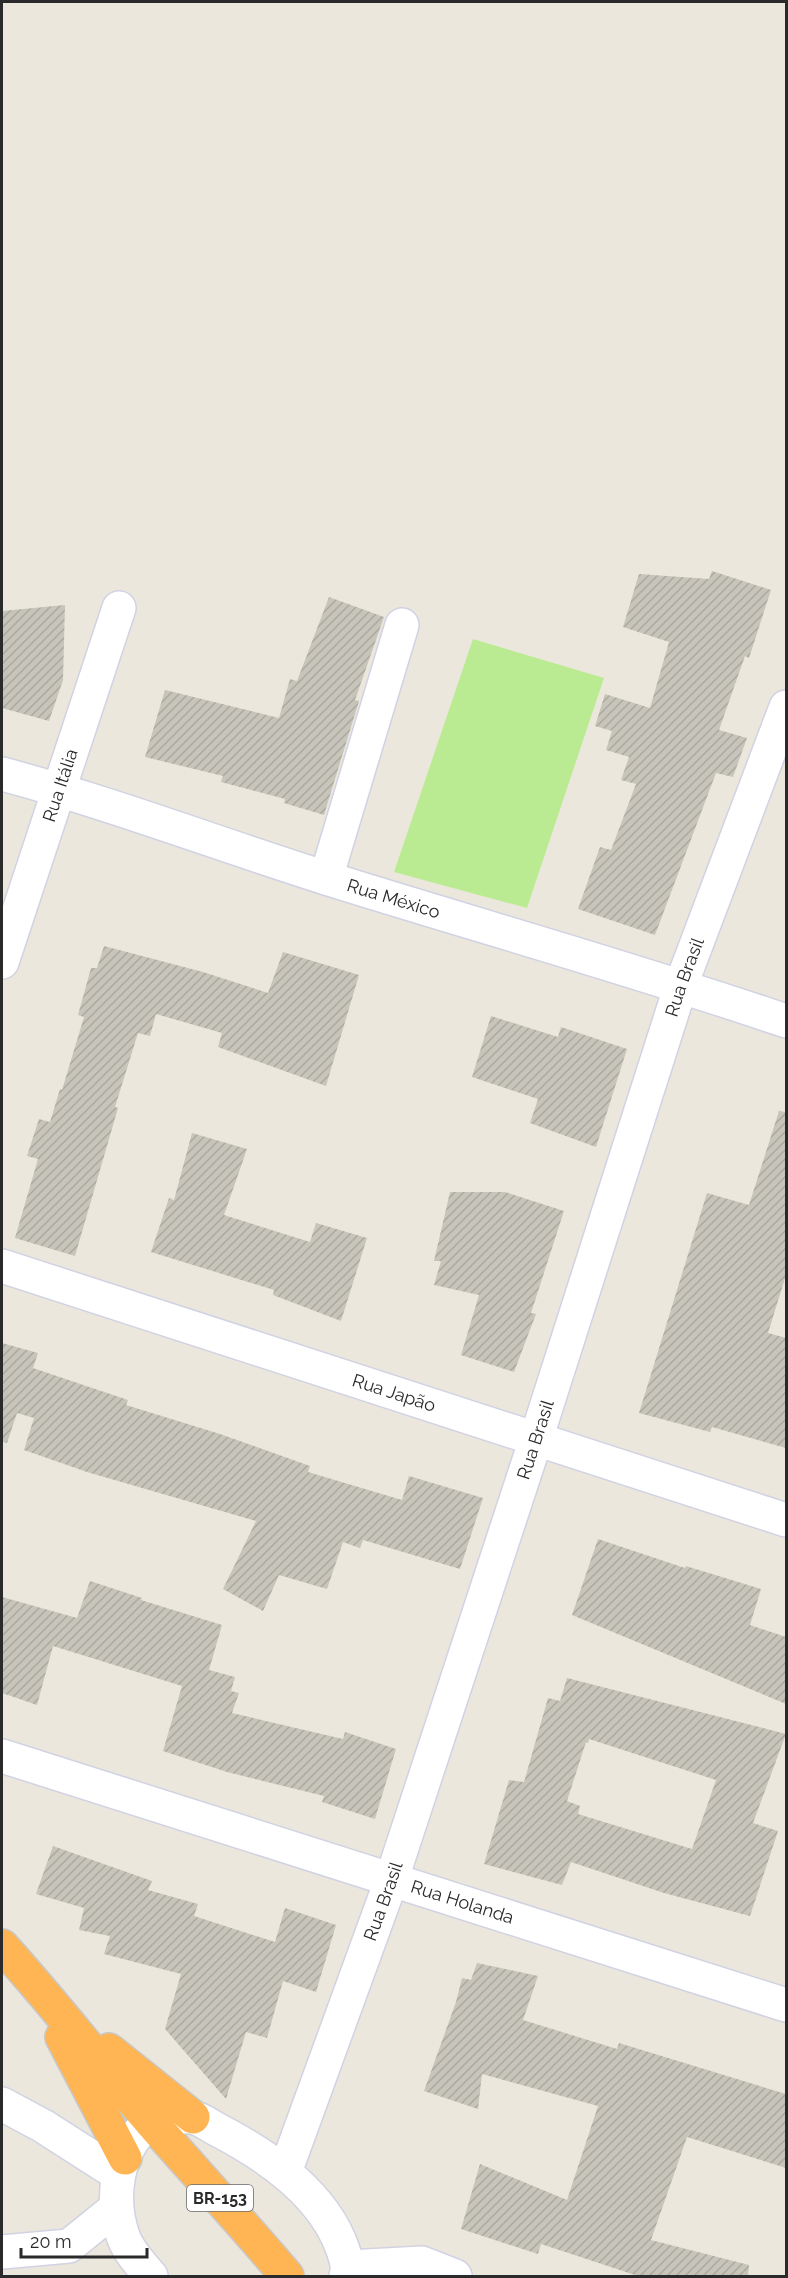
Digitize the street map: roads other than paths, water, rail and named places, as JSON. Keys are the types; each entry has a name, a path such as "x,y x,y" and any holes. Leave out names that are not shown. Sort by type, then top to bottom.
{"highway":[{"name":"BR-153","path":"2,1946 151,2122 251,2233 287,2277"},
{"path":"32,1980 122,2166"},
{"path":"56,2008 193,2117"}],"street":[{"name":"Rua Itália","path":"2,962 119,608"},
{"path":"326,878 402,625"},
{"name":"Rua Brasil","path":"285,2172 392,1881 681,985 786,707"},
{"name":"Rua México","path":"2,774 58,789 326,878 681,985 786,1021"},
{"name":"Rua Japão","path":"2,1266 786,1520"},
{"name":"Rua Holanda","path":"2,1756 786,2005"},
{"path":"2,2104 122,2166"},
{"path":"151,2277 123,2237 116,2208 122,2166 130,2146 151,2122 172,2117 193,2117 240,2142 285,2172 323,2211 339,2239 347,2272 422,2263 455,2277"},
{"path":"2,2252 69,2246 116,2208"}]}
